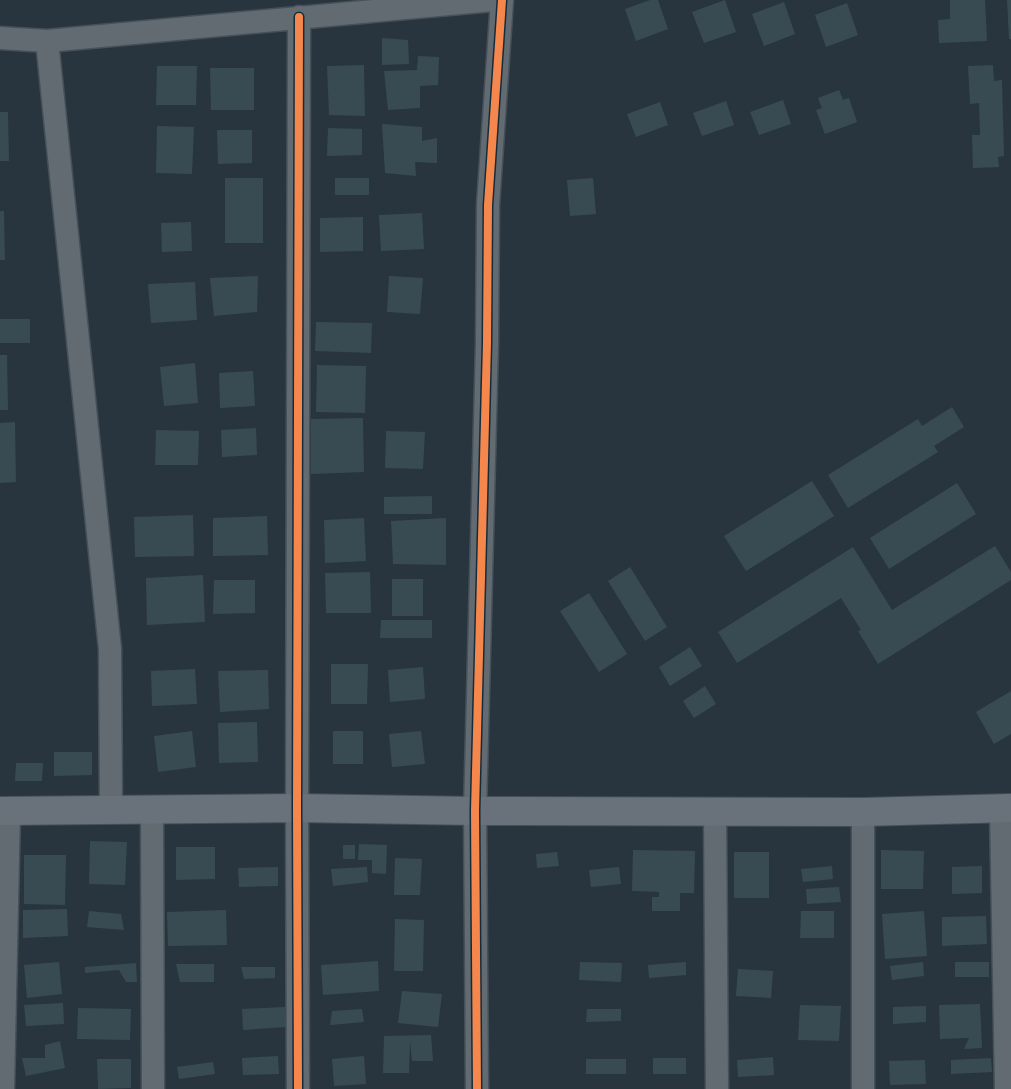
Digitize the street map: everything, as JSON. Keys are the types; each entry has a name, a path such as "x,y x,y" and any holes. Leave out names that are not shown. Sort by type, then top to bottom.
{"street":[{"path":"0,38 47,42 493,0"},
{"path":"476,1089 475,811 486,393 488,205 502,0"},
{"path":"298,1089 296,808 299,17"},
{"path":"47,42 110,649 111,809"},
{"path":"4,1089 5,811 296,808 475,811 863,812 1006,808 1006,1089"},
{"path":"152,809 153,1089"},
{"path":"715,811 717,1089"},
{"path":"862,1089 863,812"}],"building":[{"path":"650,0 658,0 668,29 636,41 625,9"},
{"path":"725,0 736,32 704,43 692,12"},
{"path":"950,0 985,0 987,41 939,43 938,20 950,19"},
{"path":"1007,0 1011,0 1011,39 1009,39"},
{"path":"784,2 795,34 764,46 752,14"},
{"path":"847,3 858,35 826,47 815,15"},
{"path":"382,38 408,40 409,64 382,65"},
{"path":"418,56 439,57 438,85 420,86 420,108 388,110 384,71 417,70"},
{"path":"364,65 365,116 329,115 327,66"},
{"path":"993,65 994,81 1002,80 1004,156 998,157 999,167 973,168 972,135 980,135 979,103 970,104 968,66"},
{"path":"157,66 197,66 196,105 156,105"},
{"path":"210,68 254,68 254,110 211,110"},
{"path":"839,90 843,100 849,98 857,122 825,134 816,110 822,108 818,98"},
{"path":"783,100 791,124 759,135 750,112"},
{"path":"726,101 734,125 702,136 693,113"},
{"path":"660,102 668,125 636,137 627,114"},
{"path":"0,112 8,112 9,161 0,161"},
{"path":"382,124 422,127 422,141 437,138 437,163 415,162 416,176 385,173"},
{"path":"157,126 194,127 192,174 156,173"},
{"path":"328,128 362,129 362,155 327,156"},
{"path":"217,130 252,130 252,163 218,164"},
{"path":"225,178 263,178 263,243 225,243"},
{"path":"335,178 369,178 369,195 335,195"},
{"path":"593,178 596,214 570,216 567,180"},
{"path":"0,211 4,211 5,260 0,260"},
{"path":"422,213 424,249 381,251 379,215"},
{"path":"363,217 363,251 320,252 320,218"},
{"path":"191,222 192,251 162,252 161,223"},
{"path":"258,276 257,312 214,316 210,278"},
{"path":"389,276 423,278 420,314 387,312"},
{"path":"195,282 197,320 151,323 148,284"},
{"path":"0,319 30,319 30,343 0,343"},
{"path":"316,322 372,323 371,353 315,351"},
{"path":"0,355 7,355 8,410 0,410"},
{"path":"195,363 198,403 164,406 160,367"},
{"path":"317,365 366,366 365,413 316,412"},
{"path":"253,371 255,406 220,408 219,373"},
{"path":"952,407 964,427 934,446 938,452 848,508 828,475 918,419 922,426"},
{"path":"363,418 364,472 311,474 311,419"},
{"path":"15,422 16,482 0,483 0,423"},
{"path":"256,428 257,455 222,457 221,430"},
{"path":"156,430 199,431 198,465 155,465"},
{"path":"386,431 425,432 423,469 385,468"},
{"path":"812,481 834,516 746,571 724,536"},
{"path":"957,483 976,514 889,569 870,538"},
{"path":"432,496 432,514 384,514 384,497"},
{"path":"193,515 194,556 135,557 134,517"},
{"path":"267,516 268,555 213,556 213,518"},
{"path":"364,518 366,561 325,563 324,520"},
{"path":"446,518 446,565 393,564 391,521"},
{"path":"995,546 1011,572 1011,580 878,664 858,631 861,630 841,598 737,663 718,632 853,547 892,610"},
{"path":"630,567 667,627 645,641 608,581"},
{"path":"370,572 371,613 326,613 325,573"},
{"path":"203,575 205,622 147,625 146,578"},
{"path":"392,579 423,579 423,616 392,616"},
{"path":"214,580 255,580 255,613 213,614"},
{"path":"589,593 627,654 599,672 560,611"},
{"path":"381,620 432,620 432,638 380,638"},
{"path":"690,647 702,666 670,686 659,667"},
{"path":"331,664 368,664 367,704 331,704"},
{"path":"423,667 425,699 390,702 388,670"},
{"path":"195,669 197,704 152,706 151,671"},
{"path":"268,670 269,709 220,712 218,671"},
{"path":"705,686 716,704 694,718 683,701"},
{"path":"1011,691 1011,734 994,744 976,712"},
{"path":"257,722 258,762 219,763 218,723"},
{"path":"192,731 196,767 158,772 154,736"},
{"path":"333,731 363,731 363,764 333,764"},
{"path":"421,731 425,764 392,767 389,734"},
{"path":"54,752 92,752 92,775 54,776"},
{"path":"16,763 43,763 42,781 15,781"},
{"path":"90,841 127,842 125,885 89,884"},
{"path":"359,844 387,845 386,874 372,873 372,860 358,860"},
{"path":"343,845 355,845 355,859 343,859"},
{"path":"176,847 215,847 215,879 176,880"},
{"path":"633,850 695,851 694,893 680,893 680,911 652,911 652,897 659,897 659,892 632,891"},
{"path":"881,850 924,851 923,889 881,889"},
{"path":"557,852 559,866 537,868 536,854"},
{"path":"734,852 769,852 769,898 734,898"},
{"path":"24,855 66,855 65,905 24,904"},
{"path":"395,858 422,859 420,895 394,895"},
{"path":"832,866 833,879 803,882 801,869"},
{"path":"982,866 982,893 952,894 952,867"},
{"path":"278,867 278,886 239,887 238,868"},
{"path":"367,867 368,882 333,886 331,869"},
{"path":"619,867 621,884 591,887 589,870"},
{"path":"839,887 841,902 807,904 806,889"},
{"path":"67,909 68,936 23,938 23,910"},
{"path":"226,910 227,945 168,946 167,912"},
{"path":"89,911 121,914 124,930 87,927"},
{"path":"801,911 834,911 834,938 800,938"},
{"path":"924,911 927,956 885,959 882,914"},
{"path":"986,916 987,944 942,946 942,917"},
{"path":"395,919 424,920 423,971 394,971"},
{"path":"378,961 379,991 323,995 321,965"},
{"path":"59,962 62,994 27,998 24,965"},
{"path":"580,962 622,963 621,982 579,980"},
{"path":"686,962 686,975 649,978 648,965"},
{"path":"923,962 924,976 892,980 890,966"},
{"path":"955,962 989,962 989,977 955,977"},
{"path":"136,963 137,982 126,982 119,970 85,973 85,967"},
{"path":"176,964 214,964 214,982 180,982"},
{"path":"241,967 275,967 275,978 244,979"},
{"path":"738,969 773,971 771,998 736,996"},
{"path":"402,991 442,994 438,1027 398,1023"},
{"path":"63,1003 64,1024 26,1026 24,1005"},
{"path":"980,1004 982,1048 964,1049 969,1038 940,1039 939,1005"},
{"path":"800,1005 841,1006 839,1041 798,1040"},
{"path":"926,1006 926,1022 893,1024 893,1007"},
{"path":"285,1007 286,1027 243,1030 242,1009"},
{"path":"78,1008 131,1009 130,1040 77,1039"},
{"path":"362,1009 364,1022 330,1025 332,1011"},
{"path":"587,1009 621,1009 621,1021 586,1022"},
{"path":"431,1035 433,1061 412,1061 410,1041 409,1073 383,1073 384,1036"},
{"path":"60,1041 65,1068 26,1076 22,1058 45,1058 45,1045"},
{"path":"278,1056 279,1074 243,1075 242,1058"},
{"path":"364,1056 366,1084 334,1086 332,1059"},
{"path":"773,1057 774,1075 738,1077 737,1060"},
{"path":"653,1058 686,1058 686,1074 653,1074"},
{"path":"991,1058 992,1072 951,1074 951,1060"},
{"path":"97,1059 131,1059 131,1088 98,1089"},
{"path":"586,1059 626,1059 626,1074 586,1074"},
{"path":"925,1060 926,1084 890,1085 889,1061"},
{"path":"213,1062 215,1074 179,1079 177,1067"}],"cycle path":[{"path":"477,1089 475,811 487,343 488,205 502,0"},
{"path":"298,1089 299,17"}]}
